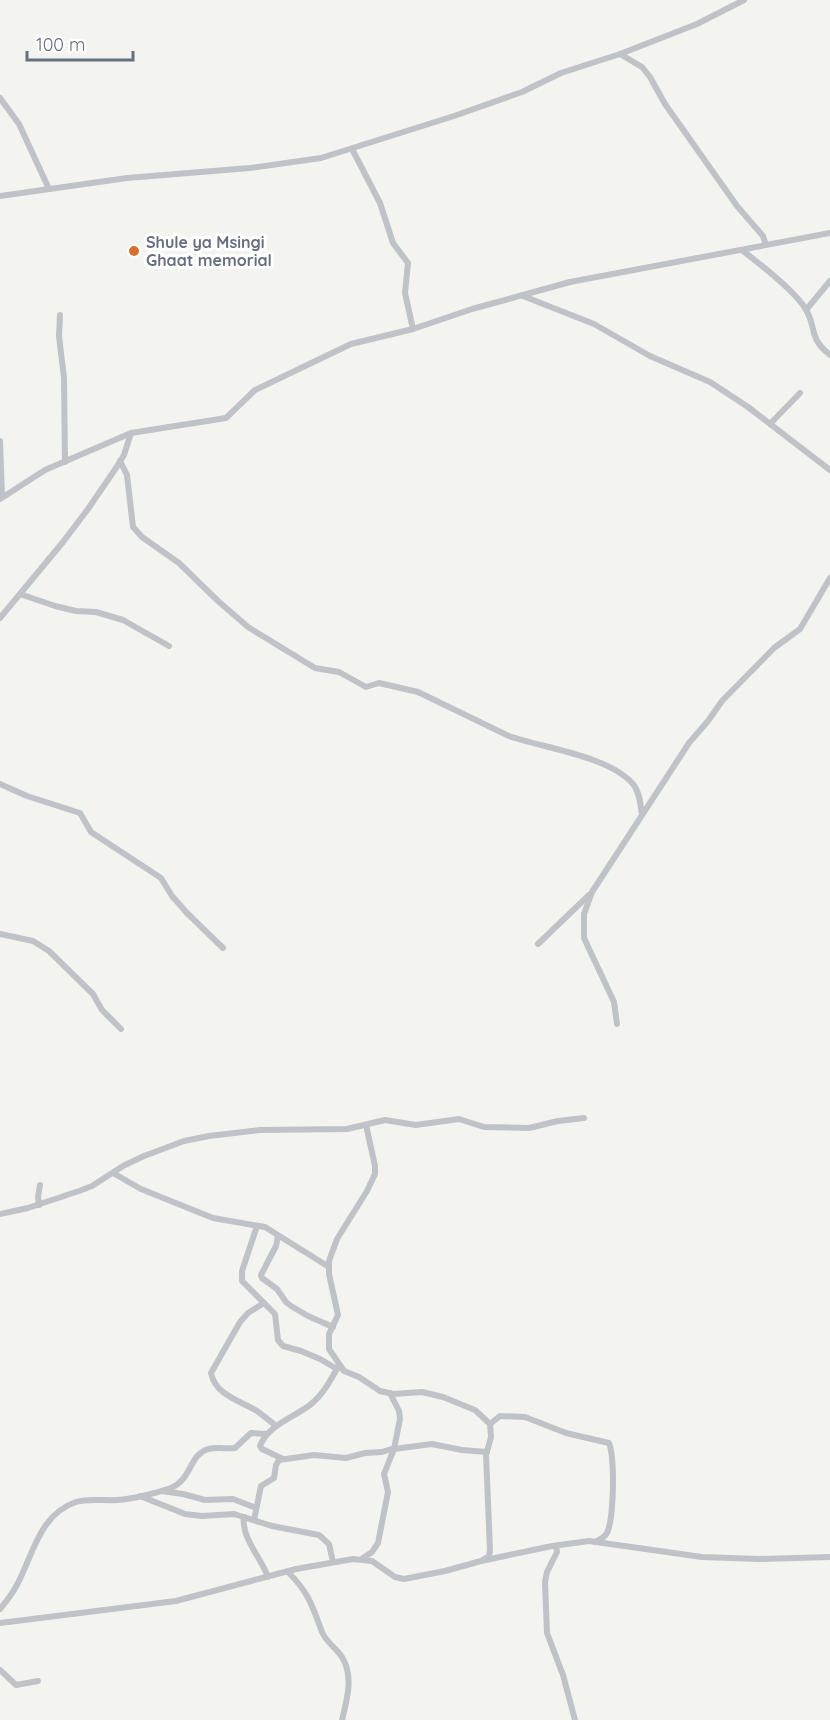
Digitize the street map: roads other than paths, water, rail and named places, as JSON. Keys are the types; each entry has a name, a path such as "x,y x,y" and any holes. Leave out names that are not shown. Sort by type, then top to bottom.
{"street":[{"path":"0,196 127,178 279,165 321,158 522,92 561,73 620,54 697,24 744,0"},
{"path":"620,54 642,67 650,77 665,104 737,206 763,236 766,245"},
{"path":"0,98 19,124 48,189"},
{"path":"352,149 380,203 393,243 408,263 405,293 413,329"},
{"path":"1,498 45,470 132,433 226,418 255,390 351,344 413,329 472,309 570,282 830,233"},
{"path":"743,251 785,287 806,310 810,317 815,340 830,355"},
{"path":"806,310 830,281"},
{"path":"523,296 594,324 650,356 710,382 830,470"},
{"path":"60,315 59,336 64,378 65,462"},
{"path":"770,424 800,393"},
{"path":"0,618 63,542 120,461 132,433"},
{"path":"0,441 1,498"},
{"path":"120,461 127,476 133,527 142,537 197,579 248,627 315,668 339,672 366,687 379,683 418,692 524,742 546,746 608,766 634,785 642,814"},
{"path":"538,944 591,892 682,753 722,701 774,648 800,629 830,578"},
{"path":"20,594 65,609 96,612 123,620 169,646"},
{"path":"0,784 27,796 80,813 91,832 161,878 172,896 187,913 223,948"},
{"path":"591,892 584,914 584,938 614,1002 617,1024"},
{"path":"0,934 33,942 49,951 93,994 102,1010 121,1029"},
{"path":"0,1214 92,1186 123,1166 163,1148 237,1131 347,1129 378,1121 416,1125 459,1119 484,1127 529,1128 584,1118"},
{"path":"338,1367 329,1349 328,1340 338,1312 329,1267 337,1239 375,1174 366,1125"},
{"path":"113,1173 141,1189 213,1218 264,1227 329,1267"},
{"path":"39,1204 40,1185"},
{"path":"257,1226 242,1276 245,1285 276,1316 278,1340 283,1346 338,1367 380,1391 390,1394 422,1392 443,1397 475,1410 490,1424 491,1437 487,1452 490,1550 489,1556 481,1561"},
{"path":"278,1236 276,1246 261,1275 262,1278 277,1289 291,1306 333,1327"},
{"path":"264,1303 240,1322 211,1373 213,1382 220,1390 258,1412 276,1426"},
{"path":"283,1459 261,1448 260,1444 276,1426 312,1404 324,1391 338,1367"},
{"path":"360,1559 372,1552 379,1540 388,1492 384,1474 394,1449 400,1414 390,1394"},
{"path":"490,1424 500,1416 525,1417 566,1432 609,1443 612,1464 611,1522 605,1536 595,1542"},
{"path":"0,1609 14,1590 37,1539 45,1527 64,1509 74,1503 84,1501 124,1500 169,1488 183,1480 195,1458 206,1449 235,1448 251,1433 267,1434"},
{"path":"254,1520 261,1486 274,1478 277,1462 283,1459 321,1455 346,1458 365,1453 432,1444 487,1452"},
{"path":"159,1491 205,1500 233,1499 256,1508"},
{"path":"140,1496 185,1514 202,1516 234,1514 272,1526 319,1535 329,1544 333,1562"},
{"path":"244,1517 243,1524 247,1538 264,1564 268,1577"},
{"path":"0,1623 176,1601 288,1572 333,1562 360,1559 372,1561 395,1577 404,1579 556,1546 595,1542 702,1557 759,1559 830,1557"},
{"path":"556,1546 557,1552 547,1572 545,1582 547,1633 560,1667 575,1720"},
{"path":"288,1572 301,1585 309,1598 325,1638 342,1657 345,1664 349,1691 342,1720"},
{"path":"0,1670 16,1685 38,1681"}],"place":[{"name":"Shule ya Msingi Ghaat memorial","path":"134,251"}]}
